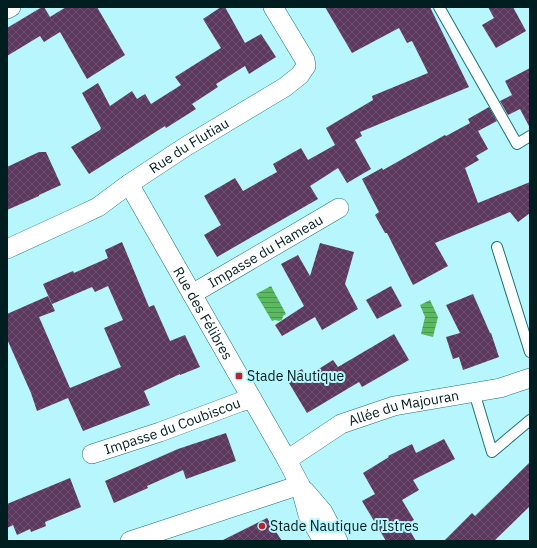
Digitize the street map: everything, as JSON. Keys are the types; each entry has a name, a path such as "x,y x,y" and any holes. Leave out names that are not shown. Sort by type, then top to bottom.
{"street":[{"path":"7,9 11,7"},
{"name":"Rue du Flutiau","path":"7,249 92,210 185,147 300,76 306,66 305,60 273,7"},
{"name":"Rue des Félibres","path":"129,184 287,460 300,486 308,515 323,541"},
{"name":"Impasse du Hameau","path":"192,294 339,208"},
{"name":"Allée du Majouran","path":"287,460 341,424 394,406 500,388 530,378"},
{"name":"Impasse du Coubiscou","path":"92,454 160,432 240,402 252,399"},
{"path":"137,540 300,486"},
{"name":"Rue des Félibres","path":"300,486 323,512 338,541"}],"lane":[{"path":"439,7 517,144 530,136"},
{"path":"497,247 530,352"},
{"path":"474,392 492,452 530,420"}],"shaded area":[{"path":"271,286 286,314 283,316 282,320 279,321 272,321 256,294"},
{"path":"430,300 438,317 433,337 421,334 425,317 420,305"}],"building":[{"path":"44,7 50,17 66,7 97,7 125,55 87,79 60,32 44,42 40,36 7,56 7,28"},
{"path":"221,7 225,7 245,43 261,34 276,57 249,74 245,66 216,84 218,87 192,104 196,109 166,128 165,126 89,174 71,147 101,128 82,93 98,83 110,106 132,91 137,99 145,94 151,104 181,85 175,77 221,48 203,19"},
{"path":"325,7 430,7 469,87 360,132 362,136 355,140 371,169 347,183 338,168 310,186 318,199 217,257 204,235 221,225 204,196 235,178 243,191 277,172 273,164 301,148 308,160 335,145 326,128 373,100 372,96 428,73 412,41 407,43 399,28 352,53"},
{"path":"488,7 513,7 526,31 496,48 482,25 494,18"},
{"path":"530,68 530,128 520,109 508,115 500,101 512,95 505,81"},
{"path":"489,107 497,121 478,131 488,149 476,156 479,160 465,168 478,203 530,182 530,213 518,222 510,212 435,243 448,266 413,285 387,233 385,233 375,215 379,212 362,179 382,168 383,170 445,135 446,136 470,123 468,119"},
{"path":"39,152 46,152 61,185 7,210 7,167"},
{"path":"122,242 149,307 154,305 170,341 185,335 200,367 180,374 144,391 150,405 83,431 68,398 37,411 31,393 7,339 7,314 48,296 55,311 39,317 70,388 121,367 104,328 123,320 108,286 95,292 92,287 52,304 43,284 73,271 74,273 108,258 105,250"},
{"path":"320,243 354,252 345,284 358,309 322,330 315,317 282,336 275,325 304,306 281,264 298,255 310,276"},
{"path":"391,286 402,306 377,319 366,300"},
{"path":"473,294 491,333 499,357 463,370 459,357 453,359 446,337 460,333 446,305"},
{"path":"394,334 409,360 362,387 359,382 307,413 286,378 302,369 306,377 333,360 338,367"},
{"path":"226,433 236,461 186,479 183,470 114,503 105,481 178,449"},
{"path":"444,439 455,459 413,480 419,490 402,500 414,520 406,524 416,541 386,541 362,501 375,494 363,473 389,457 388,456 412,444 416,453"},
{"path":"530,462 530,506 494,541 444,541 472,513 475,516"},
{"path":"70,478 81,507 45,522 46,526 31,532 30,529 17,535 13,525 7,528 7,504"},
{"name":"Stade Nautique d'Istres","path":"267,518 282,541 221,541"}],"place":[{"name":"Stade Nautique","path":"239,376"},
{"name":"Stade Nautique d'Istres","path":"262,526"}]}
